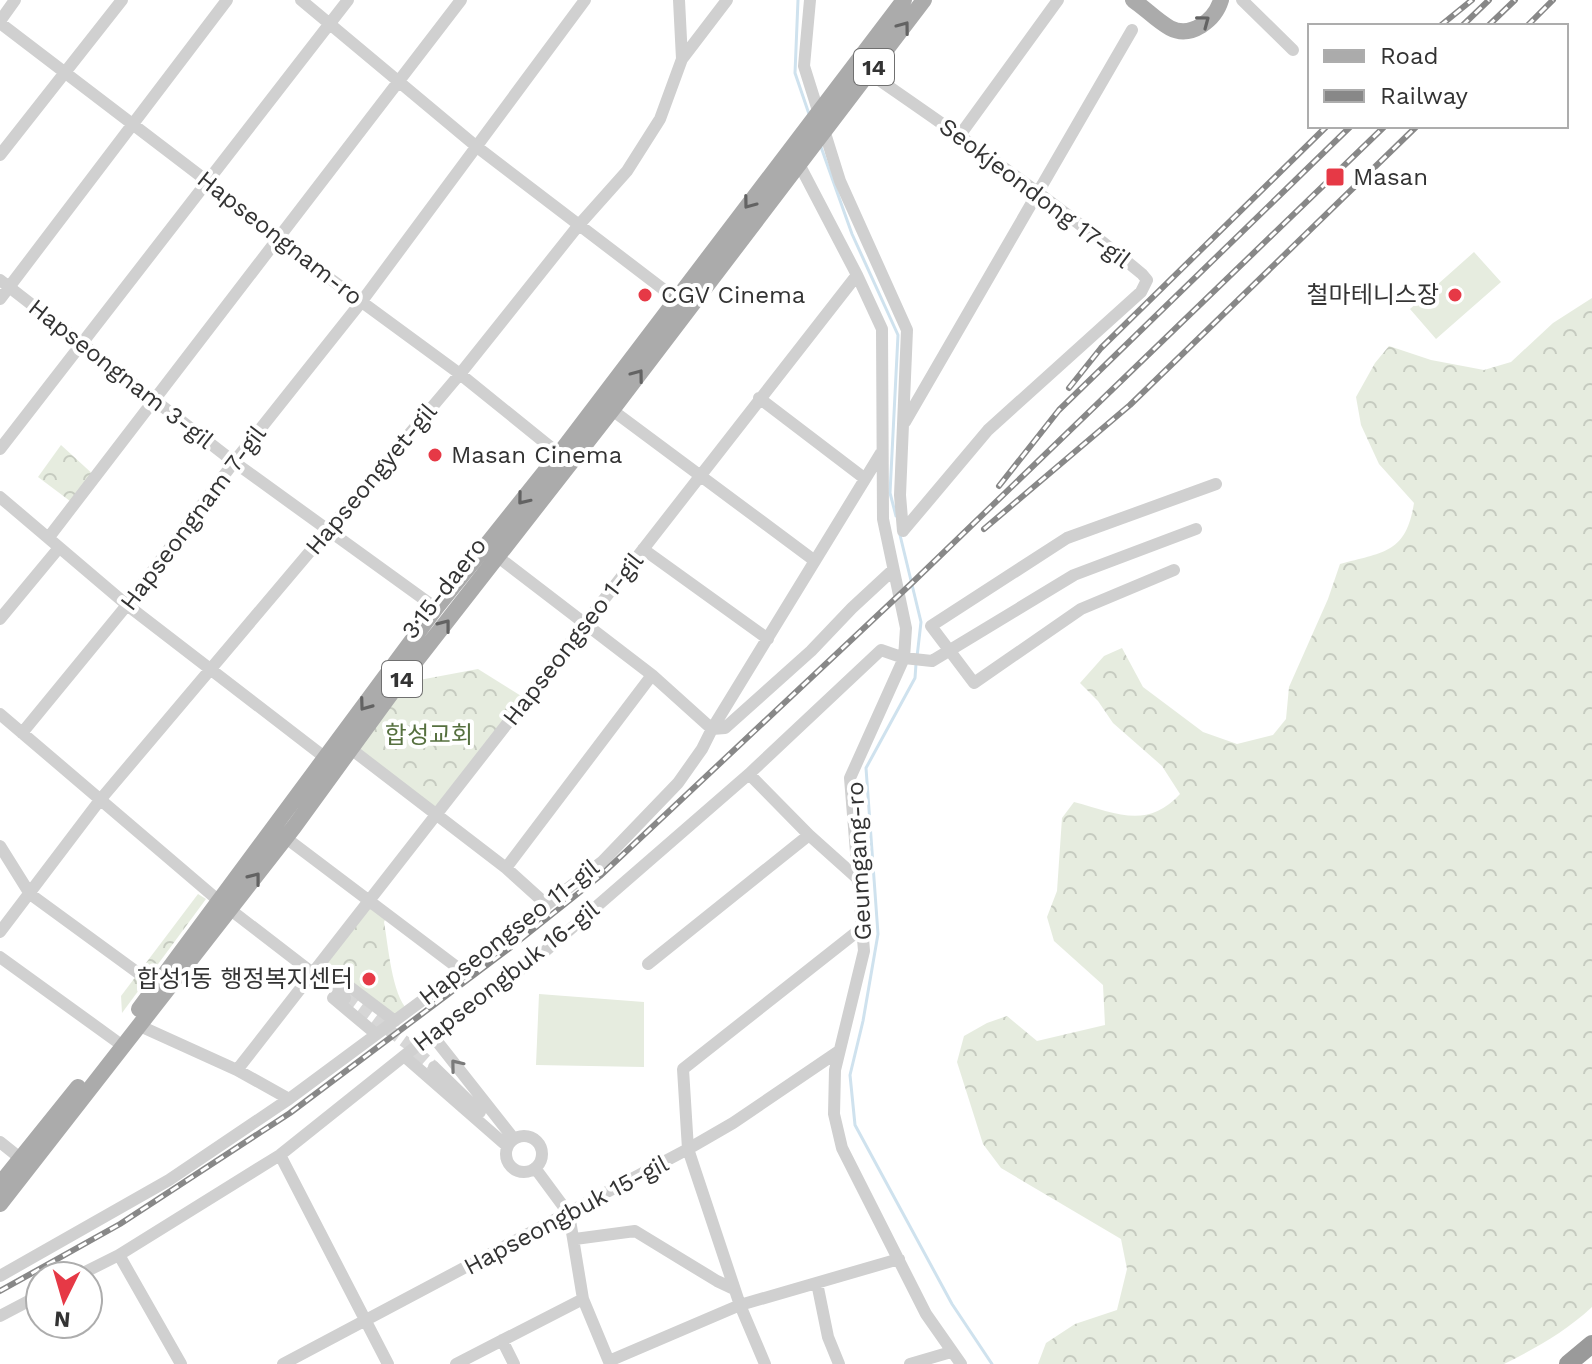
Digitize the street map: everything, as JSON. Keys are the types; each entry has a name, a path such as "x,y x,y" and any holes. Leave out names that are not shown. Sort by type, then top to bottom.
{"highway":[{"path":"1568,1364 1592,1344"}],"main road":[{"name":"3·15-daero","path":"2,1178 116,1041 156,986 286,838 398,684 803,160 820,122 904,0"},
{"name":"3·15-daero","path":"0,1204 140,1026 436,608 559,454 796,141 820,122 869,73 924,0"},
{"path":"1133,0 1171,29 1187,32 1205,24 1218,9 1221,0"}],"street":[{"path":"0,22 15,0"},
{"path":"0,155 122,0"},
{"path":"0,299 4,284 132,126 227,0"},
{"path":"301,0 477,147 676,299"},
{"path":"0,449 348,0"},
{"path":"49,537 461,0"},
{"name":"Hapseongnam 7-gil","path":"22,733 127,605 234,462 362,301 585,0"},
{"name":"Hapseongyet-gil","path":"0,932 100,800 627,171 660,119 682,59 679,0"},
{"path":"682,59 727,0"},
{"path":"810,0 804,66 820,122 840,181 907,330 903,425"},
{"path":"960,135 1058,0"},
{"path":"1242,0 1293,50"},
{"name":"Hapseongnam-ro","path":"0,22 207,181 276,239 460,374 559,454"},
{"path":"903,425 1132,30"},
{"name":"Seokjeondong 17-gil","path":"869,73 960,135 1104,243 1147,280 1141,292 988,430 903,531 900,495 903,425"},
{"name":"Geumgang-ro","path":"803,160 882,329 883,519 906,628 906,658 850,778 864,951 835,1070 834,1114 842,1148 926,1314 961,1364"},
{"name":"Hapseongseo 1-gil","path":"237,1070 316,976 437,814 857,275"},
{"name":"Hapseongnam 3-gil","path":"4,284 234,462 436,608"},
{"path":"759,398 864,478"},
{"path":"612,410 815,561"},
{"name":"Hapseongseo 11-gil","path":"0,1276 169,1180 289,1099 462,971 603,861 678,783 702,749 882,453"},
{"path":"1174,570 1081,609 974,683 931,626 1067,538 1216,484"},
{"path":"0,497 49,537 58,549 209,671 327,759"},
{"path":"906,658 932,661 1074,575 1196,529"},
{"path":"0,619 58,549"},
{"path":"643,549 768,639"},
{"path":"498,557 652,675 712,729 725,728 811,651 893,570"},
{"name":"Hapseongbuk 16-gil","path":"104,1262 280,1155 404,1056 543,953 749,774 881,650 906,658"},
{"path":"506,868 652,675"},
{"path":"0,714 224,905 345,998"},
{"path":"351,749 506,868 547,905"},
{"path":"749,774 857,878"},
{"path":"648,964 809,835"},
{"path":"286,838 462,971"},
{"path":"0,846 30,894 156,986"},
{"path":"765,1364 734,1289 688,1149 683,1069 863,927"},
{"path":"0,957 116,1041"},
{"path":"316,976 325,973 338,978 395,1021"},
{"path":"316,976 319,984 376,1034"},
{"path":"140,1026 237,1070 289,1099"},
{"path":"432,1035 511,1142 507,1161 514,1170 527,1172 535,1168 542,1155 539,1144 530,1138 511,1142"},
{"name":"Hapseongbuk 15-gil","path":"283,1364 688,1149 733,1123 839,1051"},
{"path":"404,1056 511,1142"},
{"path":"434,1067 511,1142"},
{"path":"0,1142 20,1158"},
{"path":"280,1155 388,1364"},
{"path":"535,1168 569,1214 583,1299 609,1363 740,1305 899,1259"},
{"path":"575,1239 635,1231 734,1289"},
{"path":"119,1255 181,1364"},
{"path":"817,1283 828,1337 839,1364"},
{"path":"456,1364 583,1299"},
{"path":"0,1316 24,1303"},
{"path":"502,1340 514,1364"},
{"path":"910,1364 951,1352"}],"green space":[{"name":"철마테니스장","path":"1474,252 1501,282 1436,339 1410,309"},
{"path":"1592,298 1592,1307 1550,1339 1504,1364 1038,1364 1046,1343 1075,1324 1117,1310 1127,1269 1121,1239 1001,1168 983,1144 957,1062 964,1036 1007,1016 1037,1041 1105,1025 1103,985 1054,941 1047,917 1057,891 1062,818 1074,802 1130,816 1155,812 1180,794 1162,766 1113,723 1098,701 1080,683 1104,656 1122,648 1143,687 1203,732 1237,744 1273,735 1286,719 1289,687 1340,564 1390,548 1398,542 1410,520 1414,503 1379,464 1361,425 1356,397 1375,363 1389,346 1431,360 1484,370 1511,362 1553,323"},
{"path":"61,445 96,477 74,504 38,477"},
{"name":"합성교회","path":"478,669 526,699 437,814 351,749 398,684"},
{"path":"198,894 206,899 122,1013 121,996"},
{"path":"371,901 388,914 384,922 392,969 398,993 408,1010 395,1021 338,978 315,974"},
{"path":"539,994 644,1002 644,1067 536,1065"}],"waterway":[{"path":"798,0 795,73 809,114"},
{"path":"821,147 852,234 898,335 890,493 896,516"},
{"path":"900,535 921,622 917,657"},
{"path":"916,664 915,678 866,768 878,934 850,1075 855,1125 952,1304 992,1364"}],"tunnel":[{"path":"345,998 434,1067"}],"railway":[{"path":"1442,24 1472,0"},
{"path":"1464,24 1489,0"},
{"path":"1490,24 1515,0"},
{"path":"1529,24 1553,0"},
{"path":"1069,388 1101,348 1325,128"},
{"path":"999,486 1059,410 1349,128"},
{"path":"0,1291 120,1224 290,1113 600,876 913,582 1383,128"},
{"path":"984,529 1130,405 1415,128"}],"place":[{"name":"Masan","path":"1335,177"},
{"name":"CGV Cinema","path":"645,295"},
{"name":"철마테니스장","path":"1455,295"},
{"name":"Masan Cinema","path":"435,455"},
{"name":"합성1동 행정복지센터","path":"369,979"}]}
